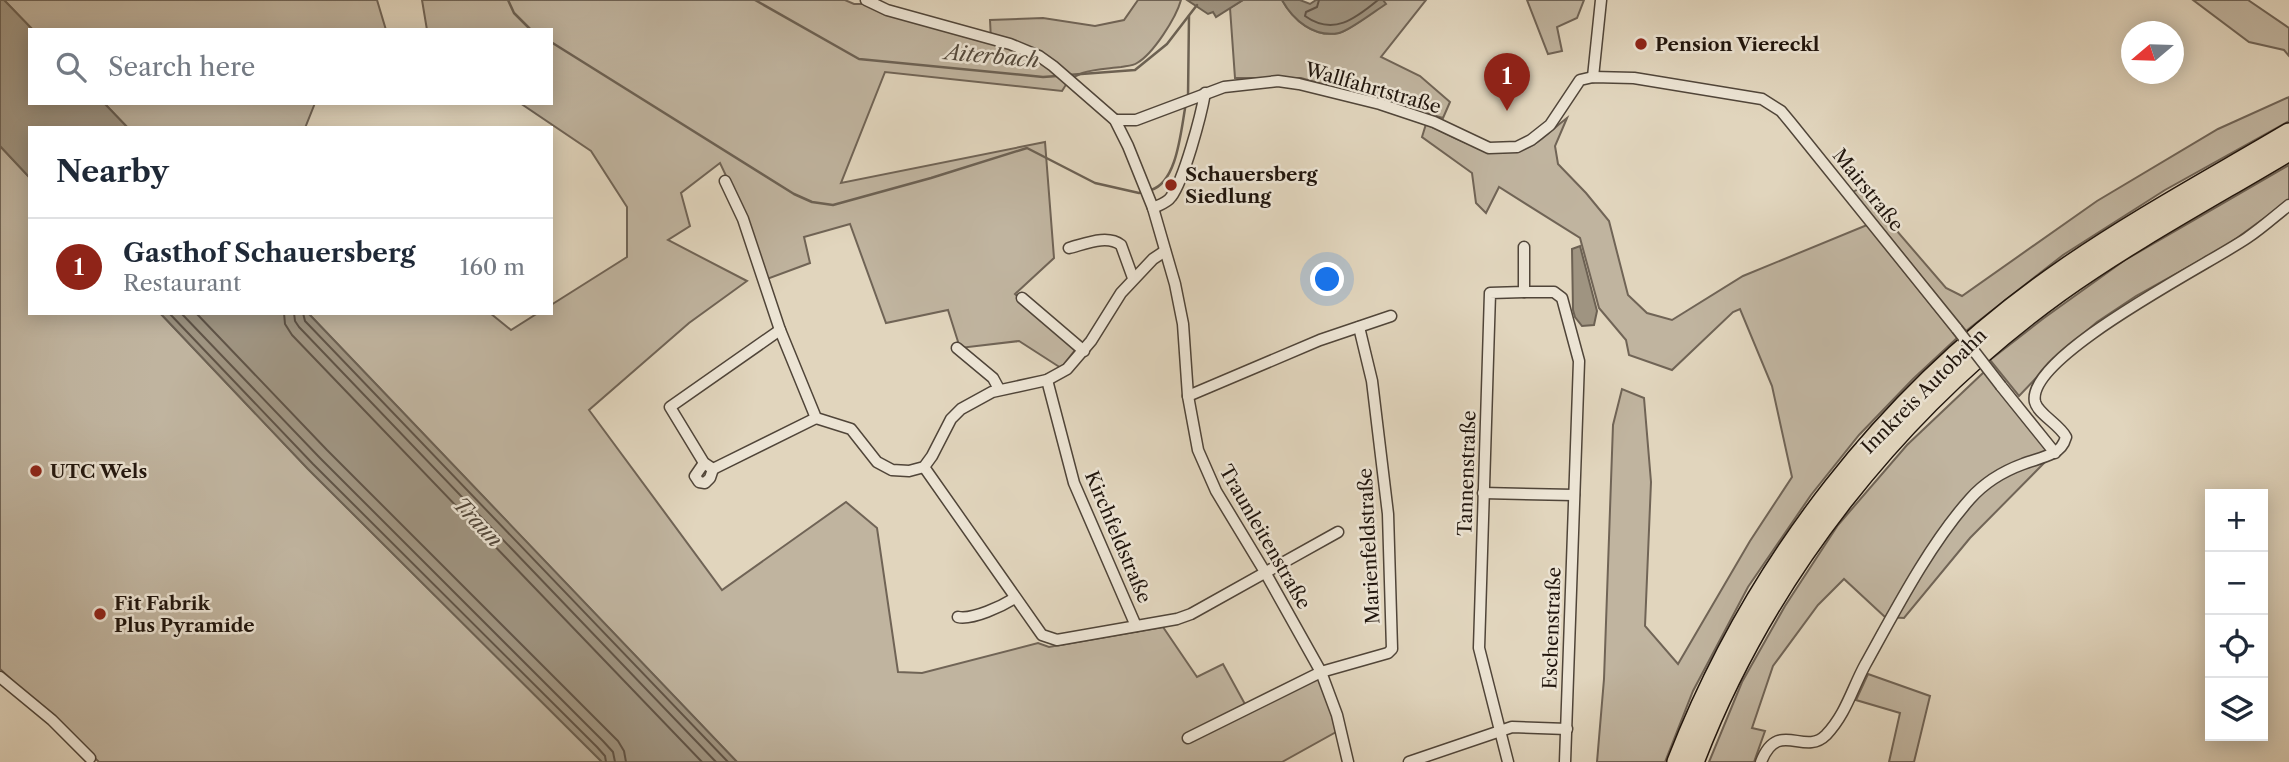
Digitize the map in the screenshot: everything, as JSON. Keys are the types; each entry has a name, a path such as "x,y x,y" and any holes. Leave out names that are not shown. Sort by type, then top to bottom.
{"highway":[{"name":"Innkreis Autobahn","path":"1677,762 1702,701 1768,579 1832,488 1906,403 1982,332 2063,270 2142,219 2289,133"},
{"name":"Innkreis Autobahn","path":"1695,762 1730,680 1783,586 1851,491 1912,421 1968,365 2059,292 2131,244 2289,151"}],"street":[{"name":"Traunleitenstraße","path":"866,0 887,10 1010,44 1039,56 1115,120 1151,204 1175,284 1183,324 1192,429 1206,470 1321,672 1337,715 1348,762"},
{"path":"1593,77 1601,0"},
{"name":"Mairstraße","path":"1580,80 1593,77 1634,78 1676,83 1762,99 1770,103 1791,123 2055,453"},
{"name":"Wallfahrtstraße","path":"1115,120 1136,120 1224,87 1278,81 1380,104 1434,122 1489,148 1517,147 1531,140 1554,120 1580,80"},
{"path":"1151,204 1166,202 1172,196 1186,163 1201,95"},
{"path":"724,181 743,219 780,330 816,418"},
{"path":"1761,762 1764,753 1774,743 1782,739 1816,741 1824,737 1838,721 1899,605 1938,541 1971,498 1992,479 2021,464 2055,453 2064,444 2066,437 2060,427 2039,409 2035,401 2040,382 2052,365 2110,321 2248,238 2289,205"},
{"path":"1069,248 1102,240 1118,242 1133,278"},
{"path":"1524,247 1524,292"},
{"path":"780,330 670,407 708,466 816,418 851,429 877,462 892,470 909,471 923,467 956,414 972,402 999,389 1047,380 1067,369 1084,351 1133,278 1165,251"},
{"name":"Tannenstraße","path":"1508,762 1479,648 1489,293 1524,292"},
{"name":"Eschenstraße","path":"1524,292 1554,292 1562,298 1579,361 1565,762"},
{"path":"1022,298 1084,351"},
{"path":"1188,396 1321,340 1391,316"},
{"name":"Marienfeldstraße","path":"1321,672 1388,653 1392,649 1388,514 1372,381 1359,327"},
{"path":"957,348 993,378 999,389"},
{"name":"Kirchfeldstraße","path":"1047,380 1074,483 1136,626"},
{"path":"923,467 1042,635 1056,640 1177,619 1191,614 1338,532"},
{"path":"1483,493 1574,495"},
{"path":"958,617 966,618 1004,605 1015,598"},
{"path":"1188,738 1321,672"},
{"path":"0,677 52,720 90,758"},
{"path":"1409,762 1501,729 1567,729"}],"shaded area":[{"path":"4,0 377,0 385,28 31,28"},
{"path":"422,0 845,0 991,40 990,20 1043,18 1095,26 1124,20 1138,0 1181,0 1163,35 1143,58 1135,64 1080,74 1067,83 1062,91 885,72 841,183 1045,142 1054,258 1015,294 1075,350 1061,368 1019,341 960,348 948,310 886,323 850,224 804,237 810,263 767,279 747,220 720,163 681,193 690,226 668,240 747,281 689,323 589,410 722,590 846,502 877,528 898,672 922,673 1038,643 1049,647 1163,627 1197,677 1223,664 1246,706 1317,675 1329,704 1336,732 1282,762 737,762 310,315 492,315 511,330 535,315 553,315 553,304 627,257 627,207 591,151 523,105 553,105 553,28 427,28"},
{"path":"1243,0 1282,0 1305,26 1330,34 1339,33 1355,25 1385,4 1383,0 1426,0 1381,57 1420,76 1450,102 1443,118 1301,78 1235,78 1230,8"},
{"path":"1527,0 1584,0 1577,18 1557,27 1562,51 1548,54"},
{"path":"2193,0 2248,0 2289,28 2289,56 2284,50 2249,42"},
{"path":"2289,97 2289,121 2165,190 2063,255 1966,331 1853,192 1860,188 1946,288 1962,296 2097,201 2218,129"},
{"path":"106,105 314,105 306,126 126,126"},
{"path":"1567,118 1555,146 1558,164 1609,221 1628,295 1647,313 1672,320 1743,276 1867,225 1957,338 1859,435 1811,495 1748,587 1693,691 1665,762 1597,762 1604,679 1613,425 1622,389 1644,398 1651,482 1645,626 1678,664 1750,541 1792,477 1772,386 1740,309 1733,312 1672,370 1629,355 1626,340 1599,308 1580,238 1499,187 1486,213 1476,203 1472,173 1422,137 1426,124 1478,148 1506,152 1533,145"},
{"path":"0,146 28,176 28,315 162,315 308,469 602,762 99,762 0,669"},
{"path":"2289,165 2289,200 2226,246 2136,296 2097,322 2056,357 2019,396 1990,360 2125,260"},
{"path":"1984,372 2052,455 1970,538 1904,618 1885,617 1844,579 1818,605 1773,666 1752,728 1765,731 1754,762 1709,762 1742,682 1785,606 1838,525 1907,445"},
{"path":"1868,674 1930,696 1914,762 1889,762 1900,713 1856,700"}],"water":[{"path":"0,0 4,0 31,28 28,28 28,105 106,105 126,126 28,126 28,176 0,146"},
{"path":"1187,0 1243,0 1216,17 1213,12 1208,14"},
{"path":"1282,0 1300,0 1310,4 1316,0 1383,0 1386,4 1349,29 1330,34 1305,26"},
{"path":"1580,246 1597,311 1594,325 1582,326 1573,310 1572,249"},
{"name":"Traun","path":"162,315 310,315 737,762 602,762 308,469"}],"waterway":[{"path":"508,0 514,13 529,28"},
{"name":"Aiterbach","path":"755,0 859,59 1043,77 1057,76"},
{"name":"Aiterbach","path":"1068,75 1135,70 1167,44 1197,5"},
{"path":"1188,97 1189,16"},
{"path":"553,43 794,194 812,202 833,205 1027,148 1095,183 1144,192"},
{"path":"1151,190 1160,185 1173,166 1186,103"}],"place":[{"name":"Pension Viereckl","path":"1641,44"},
{"name":"Gasthof Schauersberg","path":"1507,111"},
{"name":"Schauersberg Siedlung","path":"1171,185"},
{"name":"UTC Wels","path":"36,471"},
{"name":"Fit Fabrik Plus Pyramide","path":"100,614"}]}
